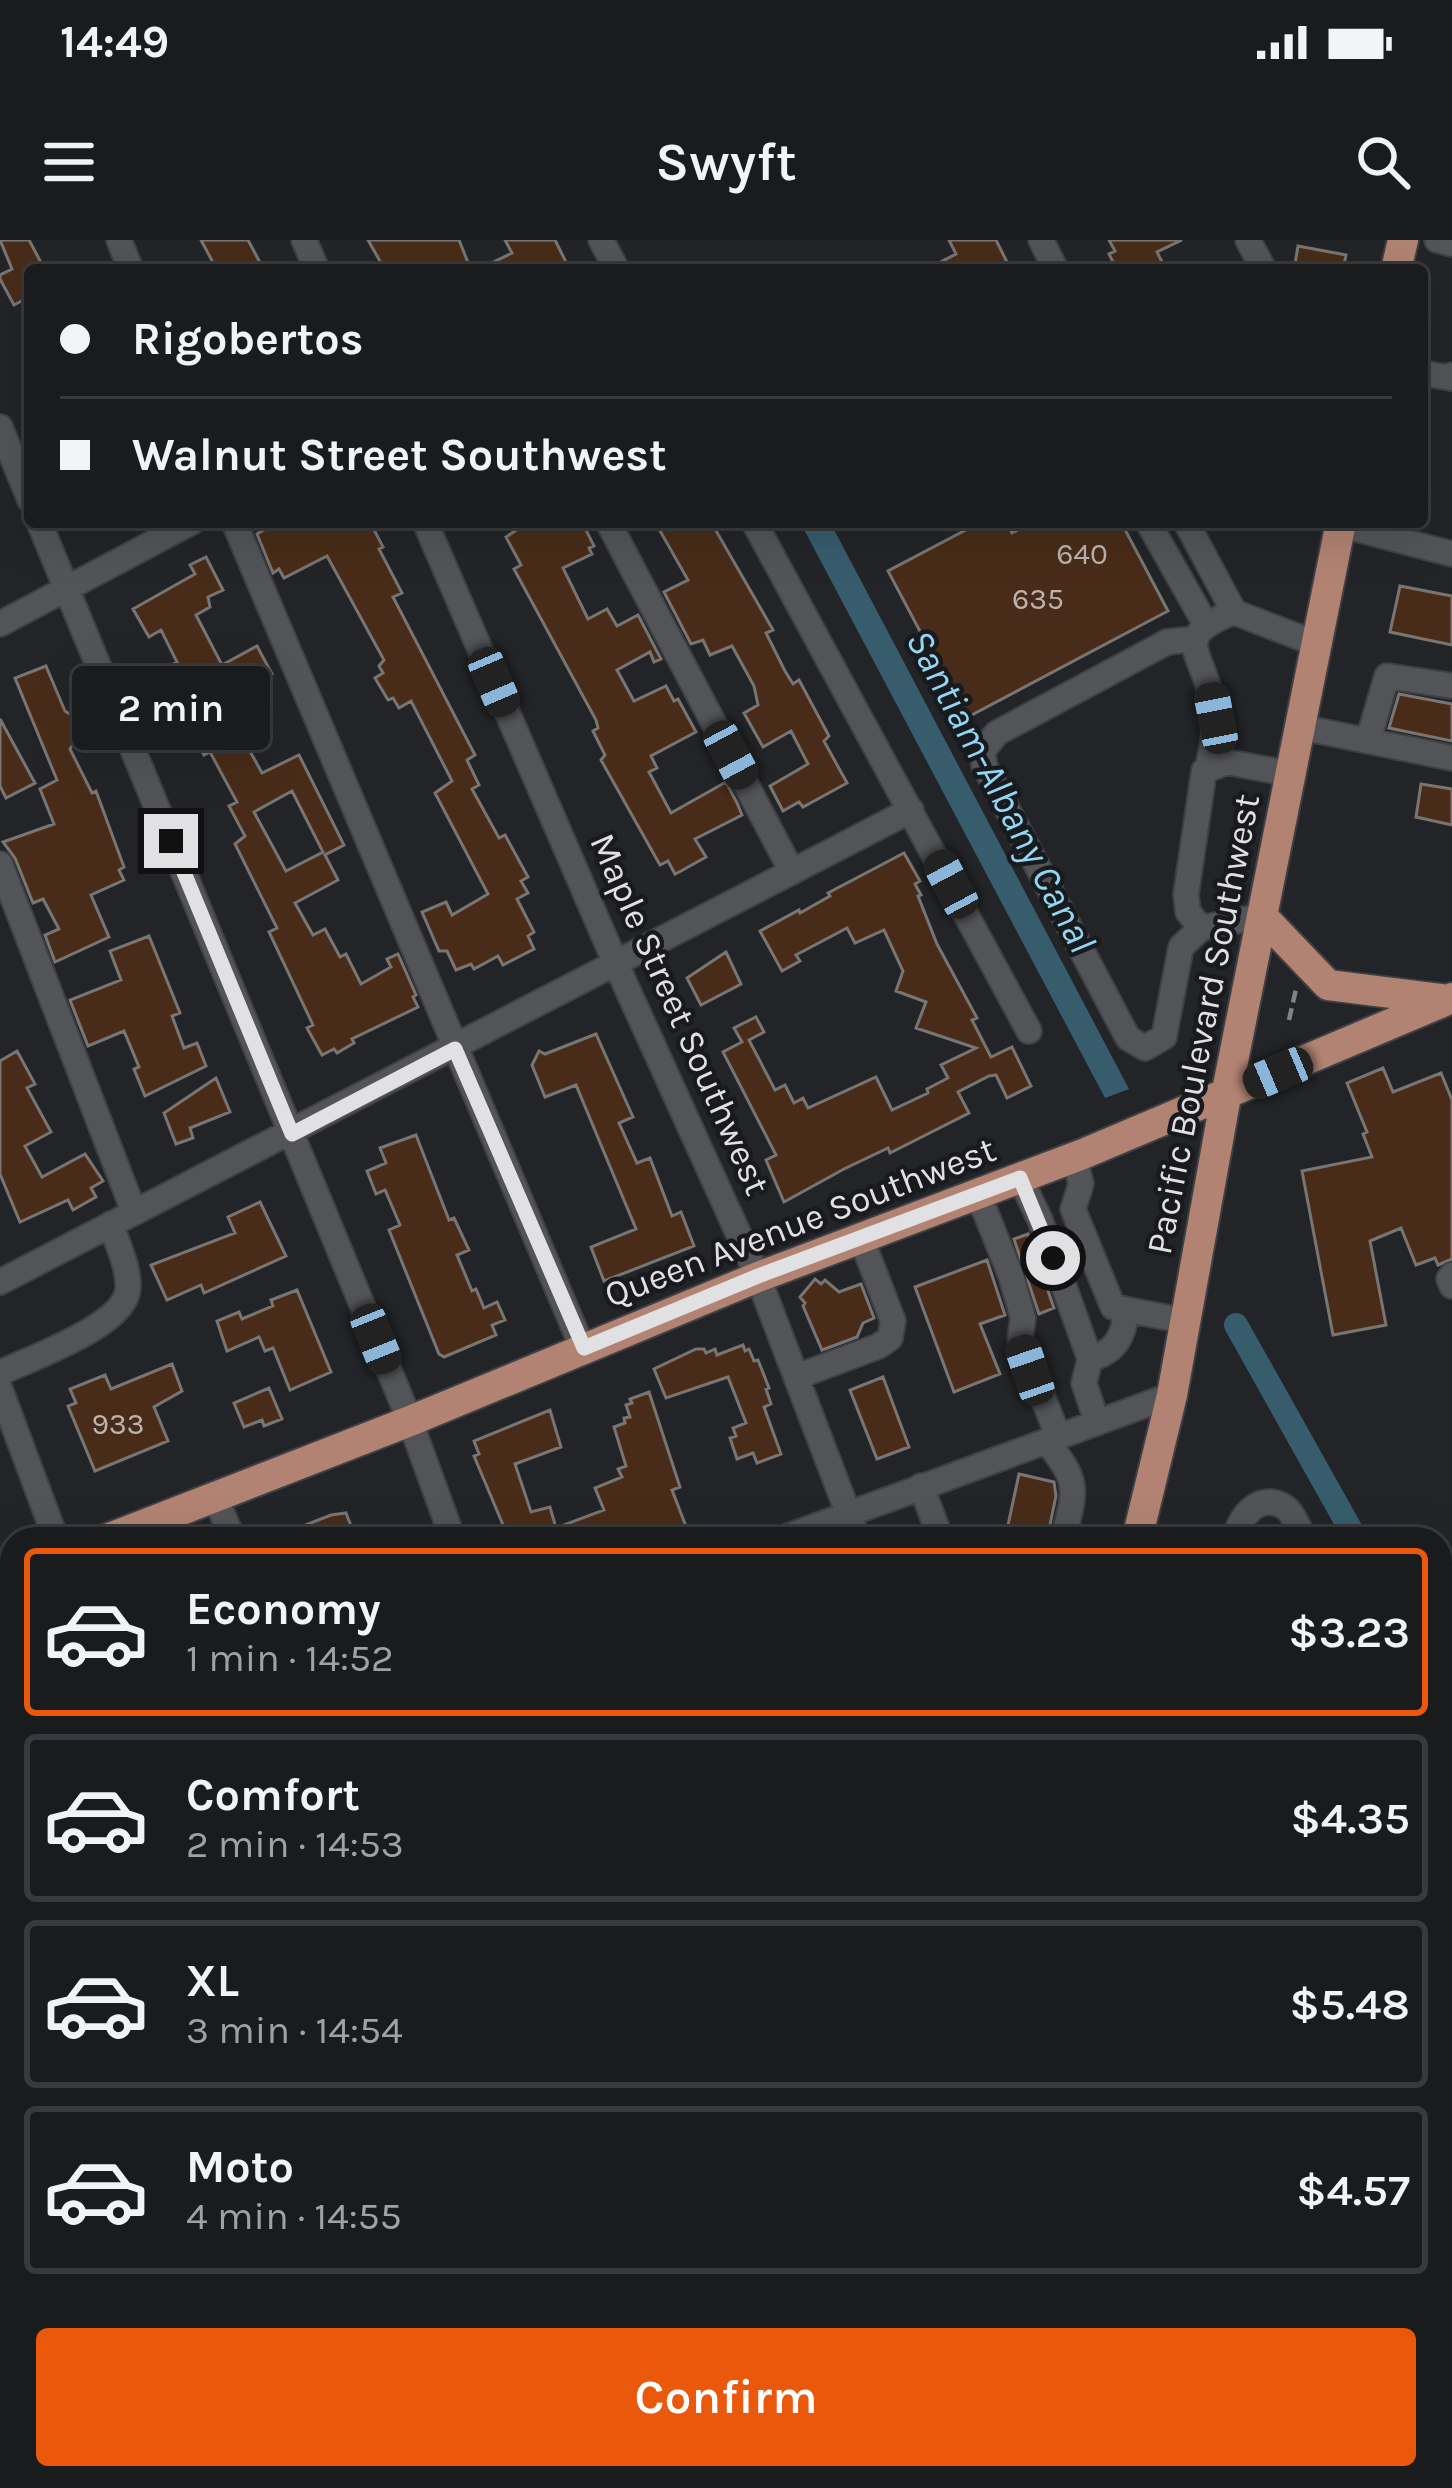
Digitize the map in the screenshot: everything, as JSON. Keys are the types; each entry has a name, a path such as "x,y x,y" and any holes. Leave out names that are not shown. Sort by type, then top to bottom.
{"main road":[{"name":"Pacific Boulevard Southwest","path":"1139,1527 1172,1395 1226,1096 1340,528"},
{"path":"1262,916 1328,985 1451,1002"},
{"name":"Queen Avenue Southwest","path":"138,1527 410,1421 758,1276 1074,1157 1451,1002"}],"street":[{"path":"1437,240 1452,244"},
{"path":"0,427 24,485"},
{"path":"41,528 410,1421 449,1527"},
{"path":"0,624 180,528"},
{"path":"237,528 584,1348"},
{"name":"Maple Street Southwest","path":"428,528 616,964 758,1276 853,1527"},
{"path":"611,528 792,872"},
{"path":"757,528 1029,1030"},
{"path":"1151,528 1200,632"},
{"path":"1192,528 1234,612 1317,644"},
{"path":"1356,528 1452,554"},
{"path":"1201,928 1181,947 1164,1036 1145,1048 1128,1038 984,765 983,751 997,733 1167,642 1200,632 1234,612"},
{"path":"1200,632 1192,648 1216,718 1208,767 1201,777 1186,895 1189,912 1201,928 1208,929 1262,916"},
{"path":"1367,741 1387,676 1452,686"},
{"path":"1300,727 1452,758"},
{"path":"1208,767 1227,763 1291,774"},
{"path":"0,1282 911,810"},
{"path":"0,864 134,1212"},
{"path":"1074,1157 1081,1184 1072,1209 1106,1297 1113,1307 1126,1311 1186,1321"},
{"path":"1020,1178 1090,1359 1084,1384 1097,1422"},
{"path":"974,1195 1012,1276 1023,1318 1020,1339 1052,1438 1075,1485 1066,1527"},
{"path":"1041,1223 1049,1211 1063,1206 1072,1209"},
{"path":"0,1373 94,1328 123,1305 129,1292 127,1275 111,1224"},
{"path":"796,1377 890,1338 893,1321 861,1238"},
{"path":"1090,1359 1105,1355 1118,1342 1125,1330 1126,1311"},
{"path":"0,1389 52,1527"},
{"path":"812,1527 1172,1395"},
{"path":"921,1486 936,1527"},
{"path":"214,1497 228,1527"},
{"path":"1237,1527 1248,1510 1277,1504 1288,1508 1298,1527"}],"path":[{"path":"1289,1020 1296,988"}],"water":[{"path":"803,528 833,528 1129,1089 1105,1098"}],"building":[{"path":"0,240 29,240 42,264 24,264 24,300 14,305 0,279 12,269"},
{"path":"201,240 248,240 261,264 214,264"},
{"path":"368,240 459,240 469,264 382,264"},
{"path":"505,240 555,240 567,264 489,264 512,253"},
{"path":"949,240 996,240 1008,264 937,264 956,254"},
{"path":"1109,240 1182,240 1157,252 1163,264 1114,264 1109,254 1115,251"},
{"path":"1298,246 1346,255 1344,264 1295,264"},
{"path":"268,528 373,528 402,593 393,597 475,755 467,760 479,785 472,789 528,877 521,881 528,893 517,899 534,932 528,936 534,949 503,965 498,956 474,969 471,964 456,970 447,951 439,951 422,912 446,902 452,915 488,894 435,793 452,781 411,701 399,708 375,678 383,673 379,666 384,660 327,556 284,578 279,569 273,573 257,534"},
{"path":"585,528 594,546 589,548 592,554 563,568 588,619 607,609 617,626 638,615 661,659 654,662 650,652 617,670 634,701 666,686 696,732 651,756 657,768 649,772 671,813 726,782 737,803 742,815 695,839 706,857 675,874 668,861 660,865 601,760 605,755 593,731 598,728 596,720 514,569 521,565 506,537 515,531"},
{"path":"658,528 714,528 773,630 766,633 785,671 793,684 799,680 829,736 824,741 847,783 803,807 799,802 783,811 770,786 808,764 791,731 763,747 744,713 758,705 754,686 732,646 710,655 703,640 691,644 664,592 688,580"},
{"path":"970,528 1010,528 1012,533 1021,528 1124,528 1168,611 966,718 888,571"},
{"path":"206,557 223,590 208,597 210,607 196,615 222,665 257,646 272,674 226,697 234,711 229,713 262,773 299,755 344,845 325,855 338,880 295,903 313,935 325,929 340,957 346,954 361,984 391,967 387,959 398,954 416,995 418,1007 352,1039 354,1043 337,1053 334,1049 322,1055 307,1028 313,1025 269,932 277,928 235,844 245,836 229,806 237,802 170,693 174,690 163,669 177,662 161,630 149,637 133,609 195,574 190,565","holes":["292,791 323,852 286,871 254,812"]},
{"path":"1400,586 1452,596 1452,645 1390,632"},
{"path":"46,666 65,711 85,724 70,749 92,793 96,791 124,867 119,870 124,880 91,895 109,937 55,962 45,935 59,929 43,899 33,903 15,858 3,842 54,824 40,789 57,780 15,678"},
{"path":"1399,694 1452,704 1452,741 1389,728"},
{"path":"0,719 35,783 6,798 0,786"},
{"path":"1421,784 1452,789 1452,825 1416,817"},
{"path":"904,853 920,881 915,884 918,896 937,944 977,1018 972,1020 991,1057 1012,1047 1031,1086 1007,1098 996,1075 989,1076 958,1092 969,1113 890,1153 888,1148 844,1169 784,1202 766,1160 776,1155 723,1052 742,1042 734,1028 756,1017 764,1032 749,1040 775,1090 785,1085 794,1103 803,1098 808,1108 876,1077 892,1110 928,1093 927,1089 948,1078 941,1065 976,1048 916,1028 926,1002 896,991 903,971 884,930 855,943 847,928 796,955 800,961 782,971 760,931"},
{"path":"149,936 180,1013 172,1016 184,1048 197,1043 206,1066 145,1096 124,1031 88,1046 70,1000 121,980 110,951"},
{"path":"726,952 741,984 701,1005 687,978"},
{"path":"596,1034 633,1117 619,1123 637,1163 650,1158 672,1216 681,1212 694,1246 604,1281 591,1247 636,1229 576,1085 545,1097 532,1065 539,1051 545,1054"},
{"path":"17,1051 35,1084 27,1088 51,1132 25,1146 42,1177 85,1154 103,1181 91,1188 96,1197 73,1210 68,1200 20,1222 0,1174 0,1061"},
{"path":"1383,1068 1393,1092 1441,1073 1452,1100 1452,1259 1438,1265 1435,1258 1416,1265 1401,1228 1370,1241 1386,1325 1333,1335 1302,1171 1372,1157 1347,1083"},
{"path":"216,1078 230,1112 190,1128 193,1138 176,1144 164,1113"},
{"path":"416,1135 449,1220 454,1218 469,1250 457,1255 472,1291 476,1289 484,1308 497,1302 505,1320 492,1325 496,1335 444,1357 389,1230 400,1225 385,1190 376,1194 367,1171 386,1163 380,1148"},
{"path":"260,1202 286,1256 204,1293 201,1285 167,1300 151,1265 235,1233 228,1217"},
{"path":"1028,1234 1054,1308 1039,1314 1014,1239"},
{"path":"987,1260 1005,1315 980,1324 1000,1374 954,1392 915,1287"},
{"path":"815,1279 821,1284 825,1280 839,1292 861,1284 874,1318 863,1323 857,1337 822,1350 800,1297"},
{"path":"297,1290 331,1372 290,1390 273,1348 265,1351 259,1337 227,1351 217,1321 239,1312 242,1319"},
{"path":"743,1345 758,1360 769,1388 771,1404 764,1407 781,1454 757,1463 753,1453 737,1459 730,1438 736,1436 733,1428 746,1423 728,1377 666,1398 654,1369 696,1349 706,1353 715,1349 717,1355"},
{"path":"172,1364 182,1391 154,1407 168,1441 95,1471 68,1406 76,1403 70,1389 105,1375 111,1389"},
{"path":"883,1377 909,1447 877,1459 850,1390"},
{"path":"269,1388 282,1419 244,1427 234,1403"},
{"path":"649,1392 680,1487 672,1490 686,1527 559,1527 604,1510 595,1488 622,1477 618,1469 626,1466 614,1427 630,1417 626,1405 632,1403 630,1399"},
{"path":"550,1410 561,1447 515,1464 531,1512 550,1507 556,1527 504,1527 474,1456 479,1454 474,1441"},
{"path":"1019,1474 1054,1482 1050,1527 1008,1527"},
{"path":"346,1513 351,1527 300,1527"}],"waterway":[{"name":"Santiam-Albany Canal","path":"1236,1325 1349,1527"}],"route":[{"path":"171,841 292,1134 455,1049 584,1348 758,1276 1020,1178 1053,1258"}]}
